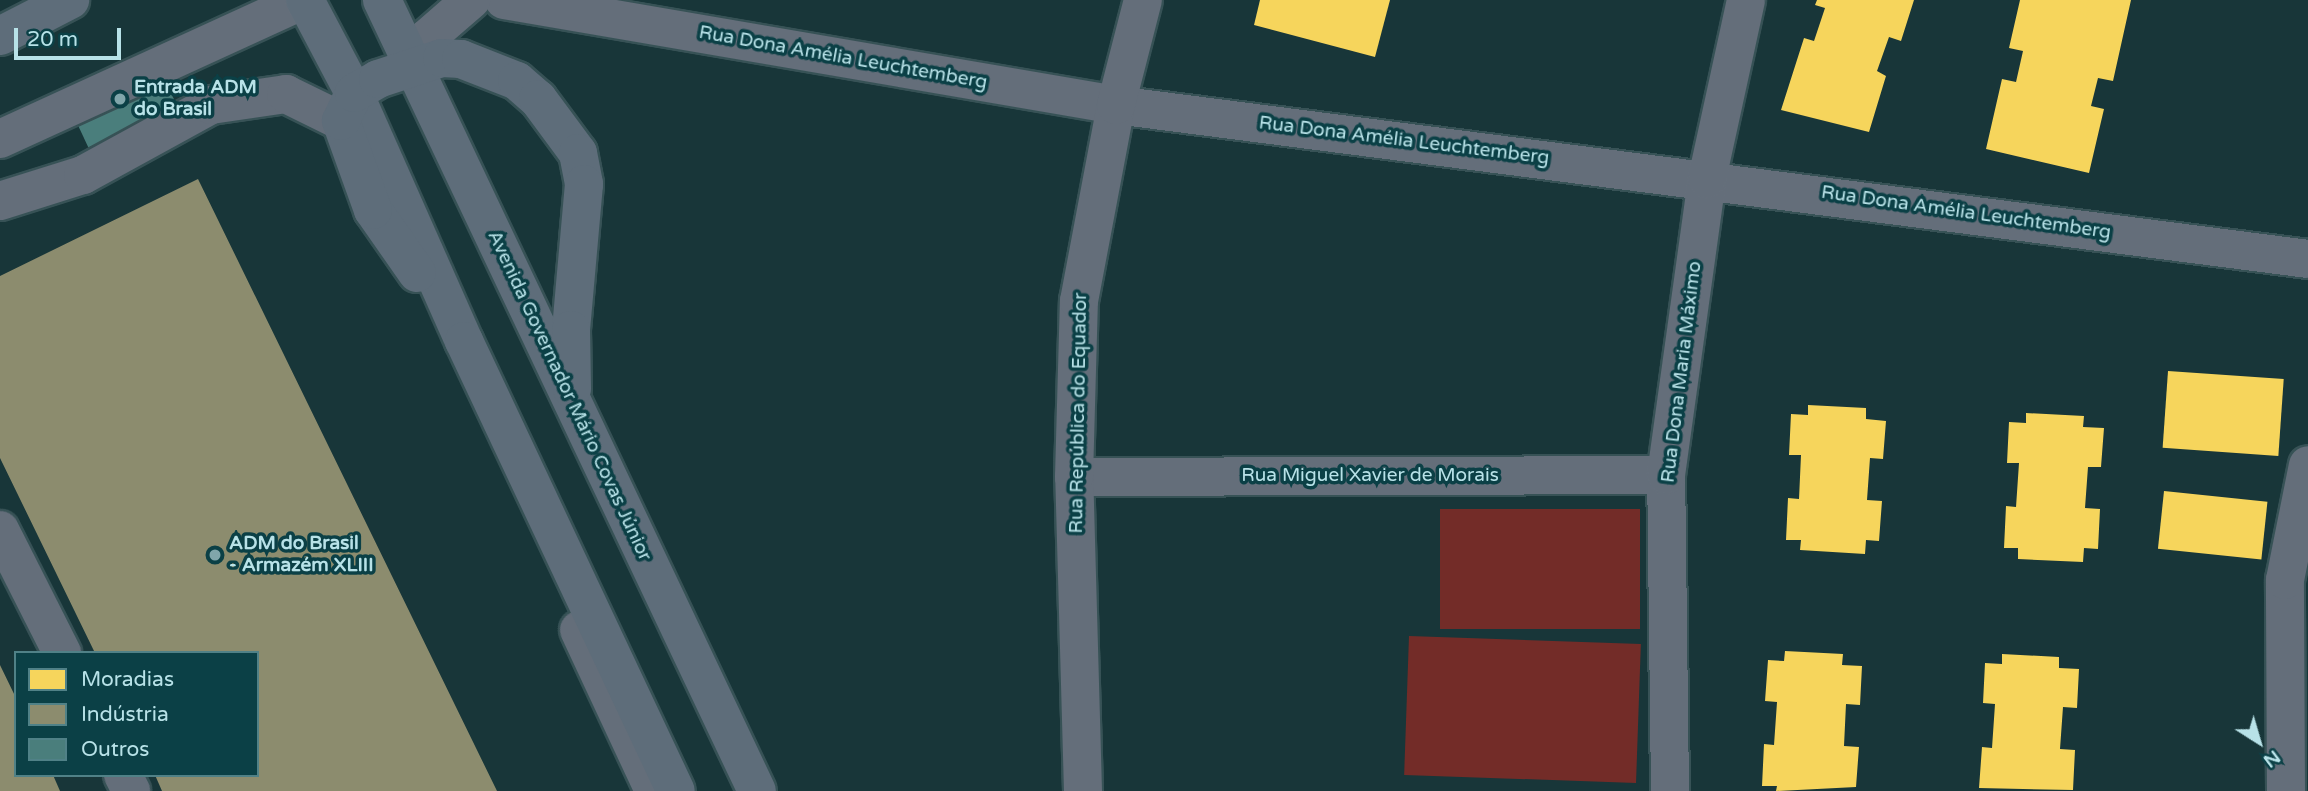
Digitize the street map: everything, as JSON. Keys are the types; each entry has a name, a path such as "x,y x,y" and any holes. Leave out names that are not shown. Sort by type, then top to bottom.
{"main road":[{"path":"0,36 70,0"},
{"path":"304,0 347,107 464,341 676,791"},
{"name":"Avenida Governador Mário Covas Júnior","path":"382,0 757,791"},
{"path":"347,107 413,66 461,59 517,81 538,99 578,153 584,184 569,363 575,408"},
{"path":"347,107 373,210 464,341"}],"street":[{"path":"0,139 304,0"},
{"path":"413,66 426,39 471,0"},
{"name":"Rua Dona Amélia Leuchtemberg","path":"504,0 1116,105 1707,179 2308,259"},
{"name":"Rua República do Equador","path":"1083,791 1074,477 1079,301 1116,105 1143,0"},
{"name":"Rua Dona Maria Máximo","path":"1670,791 1666,475 1707,179 1746,0"},
{"path":"0,201 83,175 211,105 286,94 347,107"},
{"path":"428,289 654,791"},
{"path":"2286,791 2285,580 2308,465"},
{"name":"Rua Miguel Xavier de Morais","path":"1074,477 1666,475"},
{"path":"0,530 61,651"}],"shaded area":[{"path":"1440,509 1640,509 1640,629 1440,629"},
{"path":"1409,636 1641,644 1636,783 1404,775"}],"building: Moradias":[{"path":"1260,0 1390,0 1375,57 1254,25"},
{"path":"1817,0 1914,0 1901,41 1889,37 1877,71 1886,76 1869,132 1781,110 1804,38 1814,41 1825,8 1815,5"},
{"path":"2020,0 2131,0 2113,81 2098,78 2091,106 2104,109 2089,173 1986,149 2002,79 2016,82 2023,51 2009,48"},
{"path":"2168,371 2284,379 2278,456 2163,448"},
{"path":"1808,405 1866,408 1866,419 1886,421 1883,459 1870,458 1867,500 1882,501 1879,541 1866,540 1865,554 1800,550 1801,540 1786,540 1788,498 1799,499 1801,455 1789,455 1791,414 1808,415"},
{"path":"2026,413 2084,416 2083,427 2104,428 2101,467 2088,467 2085,508 2100,509 2098,549 2084,548 2083,562 2018,559 2018,548 2004,548 2006,506 2016,507 2019,463 2007,463 2009,422 2026,423"},
{"path":"2164,491 2267,502 2261,560 2158,549"},
{"path":"1785,651 1843,654 1842,665 1862,666 1860,705 1846,704 1844,746 1859,747 1856,787 1776,791 1777,786 1762,786 1764,744 1774,745 1777,702 1765,701 1768,660 1784,661"},
{"path":"2002,654 2059,657 2059,668 2079,669 2077,708 2063,707 2060,749 2075,750 2073,790 1979,788 1982,747 1992,748 1995,704 1983,703 1985,663 2002,664"}],"building: Indústria":[{"name":"ADM do Brasil - Armazém XLIII","path":"198,179 497,791 162,791 156,777 259,777 259,651 94,651 0,458 0,276"},
{"path":"0,665 14,694 14,777 54,777 60,791 0,791"}],"building: Outros":[{"name":"Entrada ADM do Brasil","path":"151,50 177,106 88,148 62,91"}],"place":[{"name":"Entrada ADM do Brasil","path":"120,99"},
{"name":"ADM do Brasil - Armazém XLIII","path":"215,555"}]}
